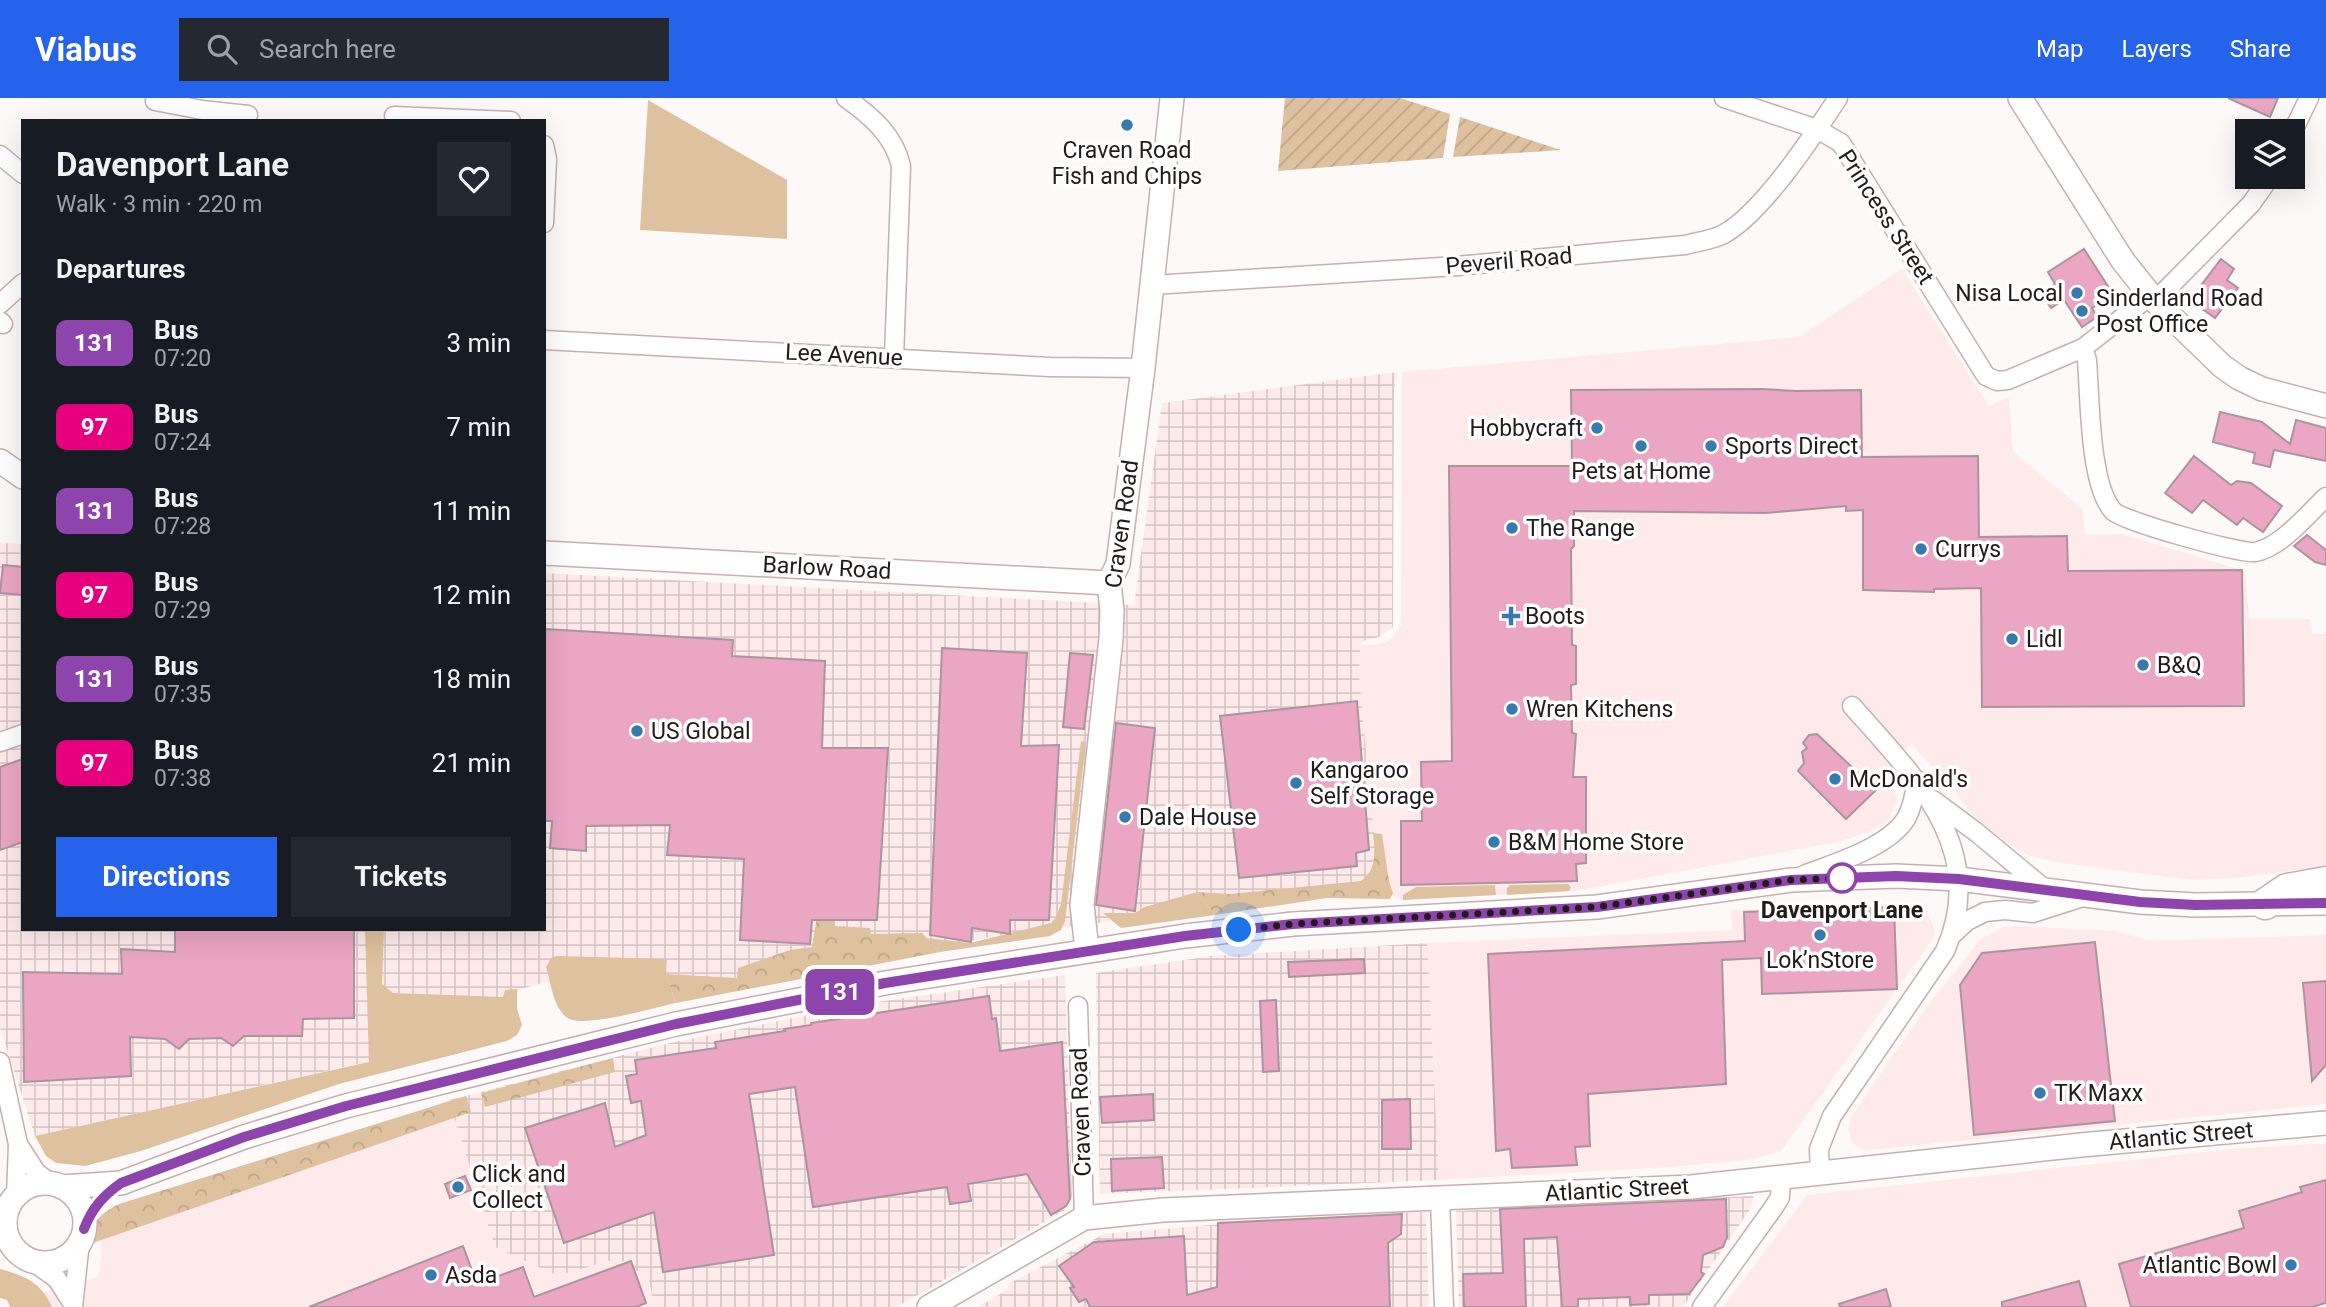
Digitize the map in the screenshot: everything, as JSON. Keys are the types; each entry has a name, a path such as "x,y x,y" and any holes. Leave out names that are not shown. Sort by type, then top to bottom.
{"highway":[{"path":"2264,904 2287,889 2326,882"}],"street":[{"path":"846,98 881,127 896,148 901,166 894,358"},
{"name":"Craven Road","path":"1087,950 1082,905 1111,639 1110,583 1118,564 1143,368 1172,98"},
{"name":"Princess Street","path":"1724,98 1817,129 1840,143 1986,376 1997,381 2008,380 2083,348"},
{"name":"Peveril Road","path":"1152,285 1457,266 1685,245 1721,235 1751,215 1838,98"},
{"path":"2020,98 2123,261 2153,299 2222,366 2239,378 2273,393 2326,406"},
{"path":"2299,119 2309,98"},
{"path":"155,102 200,115 248,115"},
{"path":"394,116 464,119"},
{"path":"546,154 546,180"},
{"path":"0,155 21,172"},
{"path":"2262,189 2251,204 2153,299 2083,348 2087,360 2096,465 2103,493 2114,512 2171,533 2253,552 2280,540 2326,497"},
{"path":"0,304 21,285"},
{"name":"Lee Avenue","path":"546,340 1051,366 1143,368"},
{"path":"0,461 21,476"},
{"name":"Barlow Road","path":"546,553 1110,583"},
{"path":"1820,1174 1819,1149 1832,1116 1945,951 1960,901 1959,879 1950,840 1928,796 1852,706"},
{"path":"0,742 21,735"},
{"path":"1791,880 1859,854 1896,831 1911,807 1917,780"},
{"path":"1928,796 2046,890"},
{"path":"18,1255 46,1263 60,1260 71,1253 82,1235 91,1211 105,1195 121,1183 244,1137 346,1106 642,1032 885,983 1087,950 1293,924 1608,906 1791,880 1896,876 1959,879 2140,902 2196,905 2326,903"},
{"path":"1952,934 1967,921 1985,912 2033,913 2090,895"},
{"name":"Craven Road","path":"1078,1006 1084,1217"},
{"path":"0,1062 18,1144 36,1172 73,1194 84,1216 73,1306"},
{"name":"Atlantic Street","path":"929,1307 1084,1217 1163,1210 1691,1187 2081,1145 2326,1123"},
{"path":"18,1144 5,1218 6,1232 18,1255 57,1279 73,1306"},
{"path":"1702,1307 1780,1198 1781,1178"},
{"path":"8,1206 26,1188 38,1183 121,1183"},
{"path":"1440,1199 1444,1307"}],"shaded area":[{"path":"1902,269 1989,406 2009,397 2013,452 2083,509 2085,535 2121,534 2245,571 2249,619 2310,619 2312,634 2326,634 2326,866 2236,878 2191,880 2055,862 2028,855 2005,842 1970,812 1950,785 1911,744 1886,770 1892,779 1897,800 1889,819 1868,832 1842,841 1576,891 1402,900 1370,888 1359,676 1360,646 1385,643 1401,625 1402,372 1799,337"},
{"path":"1397,372 1394,390 1393,627 1379,637 1363,641 1360,646 1359,676 1376,856 1370,888 997,936 587,1011 547,982 517,990 503,1032 35,1136 0,1028 0,543 21,544 21,931 546,931 546,573 1134,605 1162,403"},
{"path":"1906,906 1925,911 1933,924 1935,936 1781,1151 1749,1160 1670,1167 1439,1180 1427,943 1732,930 1731,910"},
{"path":"2003,927 2117,931 2149,941 2326,935 2326,1104 1869,1150 1858,1148 1851,1140 1848,1129 1851,1117 1928,1005 1980,940"},
{"path":"1427,943 1439,1180 1100,1194 1096,973 1212,956"},
{"path":"1065,975 1072,1197 1065,1210 897,1307 654,1307 649,1279 618,1258 558,1276 495,1247 449,1100 670,1043 863,1004"},
{"path":"449,1100 495,1247 558,1276 618,1258 649,1279 654,1307 52,1307 43,1293 99,1277 103,1231"},
{"path":"2326,1144 2326,1303 2312,1307 1723,1307 1807,1195 2233,1149"},
{"path":"1753,1196 1751,1208 1683,1307 1459,1307 1456,1211"},
{"path":"1426,1212 1429,1307 978,1307 1007,1290 1010,1283 1104,1234 1283,1219"}],"green space":[{"path":"1285,98 1400,98 1450,114 1443,158 1278,171"},
{"path":"648,100 787,180 787,239 640,230"},
{"path":"1460,117 1561,150 1453,157"},
{"path":"1081,741 1086,742 1065,921 1061,930 1050,936 940,952 927,938 970,943 1051,923 1056,917 1061,904"},
{"path":"1373,833 1382,834 1393,893 1390,899 1327,898 1215,915 1197,892 1230,894 1361,881 1372,866"},
{"path":"1568,884 1571,887 1569,891 1507,895 1510,885"},
{"path":"1495,885 1496,895 1403,900 1403,895 1416,887"},
{"path":"1197,892 1215,915 1121,928 1103,913 1135,913 1145,907"},
{"path":"835,905 835,926 870,928 871,934 922,933 940,952 676,1003 666,974 737,978 738,968 790,950 812,947 817,916"},
{"path":"365,931 384,931 382,984 393,993 503,997 505,990 517,989 517,1009 522,1025 517,1035 507,1041 339,1084 141,1151 85,1166 56,1163 46,1156 35,1136 369,1062"},
{"path":"551,958 667,959 666,974 676,1003 602,1019 586,1021 566,1017 555,1001 546,967"},
{"path":"613,1058 615,1072 485,1107 481,1093"},
{"path":"466,1096 471,1112 90,1244 98,1220 106,1211 119,1204"},
{"path":"0,1269 31,1281 48,1298 52,1307 10,1307 7,1300 0,1298"}],"building":[{"path":"2228,98 2278,98 2270,117"},
{"name":"Nisa Local","path":"2084,249 2113,294 2092,308 2097,317 2082,327 2064,300 2051,308 2041,293 2055,284 2048,272"},
{"path":"2221,259 2234,269 2227,280 2238,288 2215,318 2190,300"},
{"path":"1571,390 1861,390 1862,457 1978,456 1979,537 2067,536 2068,571 2242,570 2244,706 1982,707 1981,588 1934,589 1934,592 1863,590 1863,510 1846,511 1846,506 1765,513 1574,511 1574,546 1571,549 1572,645 1576,646 1576,684 1571,685 1572,733 1576,734 1573,777 1586,777 1586,863 1576,864 1577,881 1401,885 1401,821 1422,821 1421,762 1452,761 1449,466 1572,466"},
{"path":"2220,412 2262,422 2290,444 2296,420 2326,428 2326,461 2274,450 2270,467 2253,463 2255,453 2213,442"},
{"path":"2194,456 2231,485 2237,481 2251,483 2282,506 2263,532 2243,518 2237,525 2203,500 2192,513 2165,493"},
{"path":"2307,535 2326,550 2326,565 2315,562 2294,546"},
{"path":"3,565 21,567 21,595 0,593"},
{"path":"546,629 733,640 732,656 825,661 822,748 888,748 877,920 812,920 810,944 740,940 744,859 667,855 670,825 586,826 586,851 550,848 552,821 546,821"},
{"path":"942,648 1027,653 1021,746 1059,745 1049,920 1010,920 1010,934 972,928 971,942 930,935"},
{"path":"1070,653 1093,655 1084,729 1063,727"},
{"name":"Kangaroo Self Storage","path":"1357,701 1369,850 1356,853 1357,866 1239,878 1220,716"},
{"name":"Dale House","path":"1116,723 1155,728 1135,911 1096,905"},
{"name":"McDonald's","path":"1817,734 1876,790 1846,819 1798,771 1804,763 1802,752 1807,748 1803,743 1809,735"},
{"path":"21,760 21,843 0,850 0,767"},
{"path":"1894,907 1897,989 1762,994 1761,958 1722,960 1726,1084 1588,1094 1590,1146 1575,1147 1577,1165 1512,1168 1510,1149 1496,1151 1488,954 1745,941 1744,912"},
{"path":"175,931 354,931 354,1018 303,1019 302,1036 244,1036 233,1046 221,1038 189,1039 179,1049 165,1039 130,1037 131,1076 24,1082 23,972 122,974 121,949 175,952"},
{"path":"2095,942 2115,1121 1974,1135 1960,985 1982,953"},
{"path":"1364,959 1365,973 1289,977 1288,962"},
{"path":"2326,981 2326,1065 2312,1081 2303,983"},
{"path":"989,996 992,1019 996,1018 1000,1051 1062,1042 1070,1199 1066,1206 1051,1215 1027,1174 968,1184 971,1201 950,1204 947,1187 813,1207 795,1087 749,1094 774,1255 663,1272 654,1212 564,1243 525,1128 605,1103 615,1147 646,1135 641,1101 631,1103 626,1076 637,1074 635,1060 716,1048 715,1042 785,1031 784,1029 811,1023"},
{"path":"1276,1000 1279,1071 1263,1072 1260,1001"},
{"path":"1153,1094 1154,1120 1102,1123 1100,1097"},
{"path":"1410,1099 1411,1149 1382,1149 1382,1100"},
{"path":"1162,1157 1164,1188 1112,1191 1111,1159"},
{"name":"Click and Collect","path":"465,1176 471,1190 450,1198 445,1184"},
{"path":"2326,1180 2326,1303 2312,1307 2131,1307 2119,1264 2244,1228 2239,1211 2302,1192 2300,1187"},
{"path":"1726,1199 1727,1237 1723,1247 1703,1255 1701,1272 1704,1274 1689,1294 1649,1295 1649,1304 1630,1305 1630,1297 1578,1299 1578,1307 1562,1307 1557,1237 1524,1239 1526,1307 1464,1307 1463,1274 1503,1273 1500,1209"},
{"path":"1402,1214 1401,1234 1388,1243 1390,1307 1090,1307 1086,1299 1079,1302 1070,1288 1074,1287 1059,1266 1094,1242 1184,1236 1187,1295 1217,1287 1218,1223"},
{"name":"Asda","path":"463,1246 477,1284 523,1267 534,1297 631,1261 646,1303 636,1307 309,1307"},
{"path":"2079,1281 2086,1307 2002,1307 2002,1302"},
{"path":"1886,1289 1891,1307 1840,1307 1839,1304"}],"bus line":[{"name":"131","path":"84,1229 91,1211 105,1195 121,1183 244,1137 346,1106 676,1024 885,983 1087,950 1293,924 1597,907 1791,880 1869,877 1959,879 2140,902 2196,905 2326,903"}],"place":[{"name":"Craven Road Fish and Chips","path":"1127,125"},
{"name":"Nisa Local","path":"2077,293"},
{"name":"Sinderland Road Post Office","path":"2082,311"},
{"name":"Hobbycraft","path":"1597,428"},
{"name":"Pets at Home","path":"1641,446"},
{"name":"Sports Direct","path":"1711,446"},
{"name":"The Range","path":"1512,528"},
{"name":"Currys","path":"1921,549"},
{"name":"Boots","path":"1511,616"},
{"name":"Lidl","path":"2012,639"},
{"name":"B&Q","path":"2143,665"},
{"name":"Wren Kitchens","path":"1512,709"},
{"name":"US Global","path":"637,731"},
{"name":"McDonald's","path":"1835,779"},
{"name":"Kangaroo Self Storage","path":"1296,783"},
{"name":"Dale House","path":"1125,817"},
{"name":"B&M Home Store","path":"1494,842"},
{"name":"Davenport Lane","path":"1842,878"},
{"name":"Lok’nStore","path":"1820,935"},
{"name":"TK Maxx","path":"2040,1093"},
{"name":"Click and Collect","path":"458,1187"},
{"name":"Atlantic Bowl","path":"2291,1265"},
{"name":"Asda","path":"431,1275"}],"route":[{"path":"1239,930 1293,924 1597,907 1791,880 1842,878"}]}
